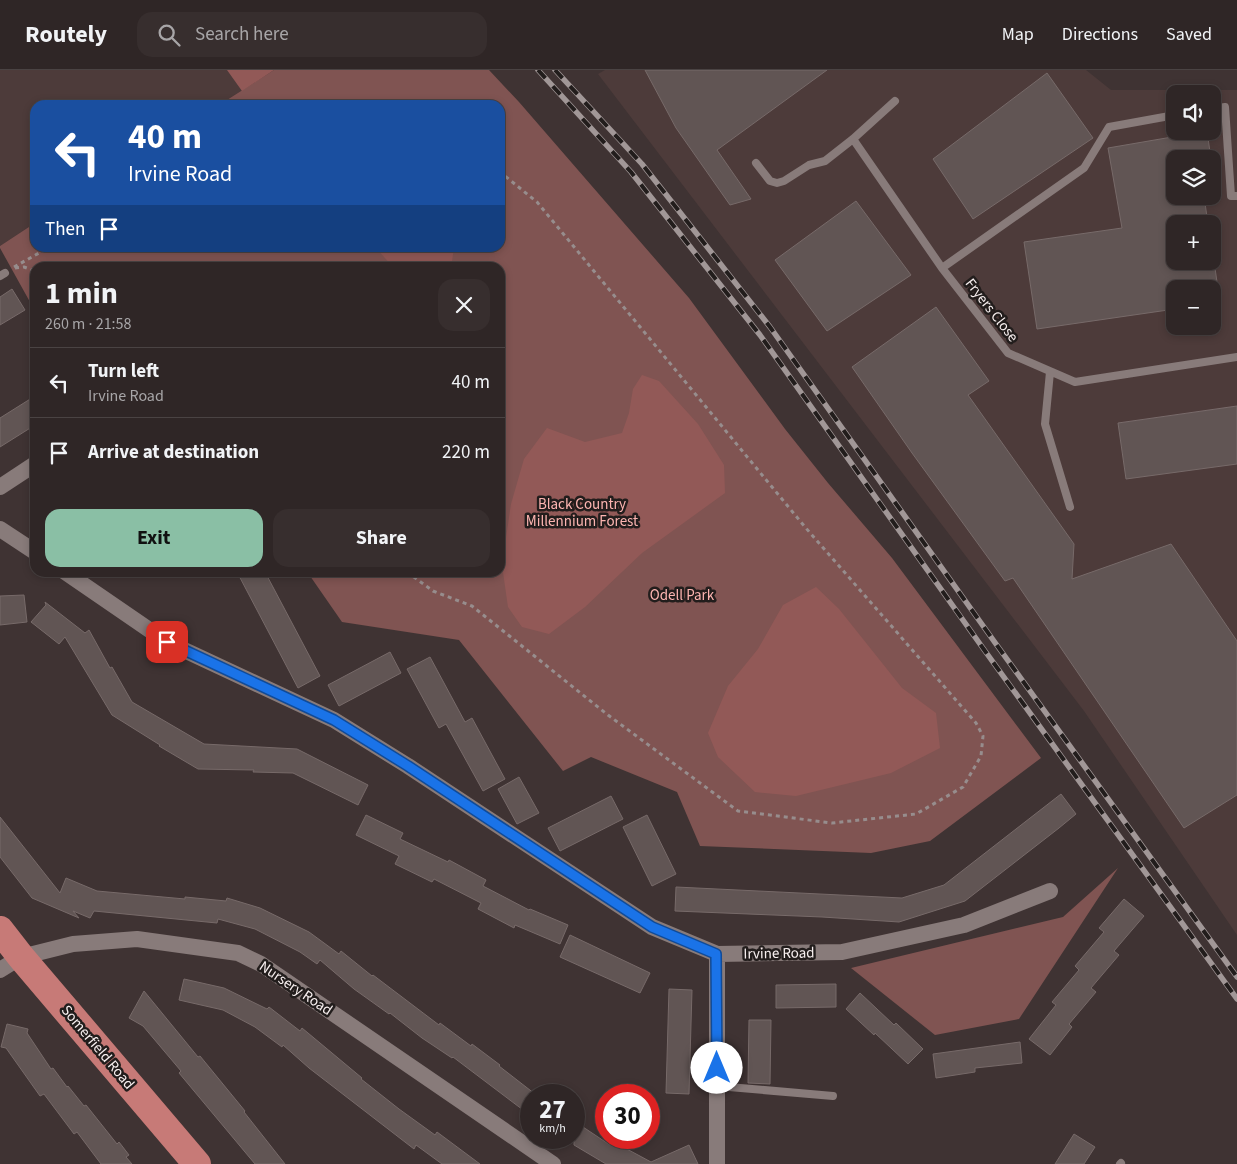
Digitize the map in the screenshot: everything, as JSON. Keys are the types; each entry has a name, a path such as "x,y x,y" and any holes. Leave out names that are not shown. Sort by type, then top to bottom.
{"highway":[{"name":"Somerfield Road","path":"0,930 11,964 197,1164"}],"street":[{"path":"0,487 30,467"},
{"path":"0,529 30,549"},
{"name":"Irvine Road","path":"71,577 167,642 334,720 408,766 652,927 716,954 842,952 964,925 1050,891"},
{"name":"Nursery Road","path":"11,964 73,944 137,939 238,953 262,964 553,1164"},
{"path":"716,954 717,1164"}],"lane":[{"path":"756,163 770,181 784,182 809,165 825,161 853,139 895,101"},
{"path":"1221,108 1225,107 1231,196 1237,196"},
{"path":"942,268 1084,168 1109,126 1166,116"},
{"name":"Fryers Close","path":"853,139 942,268 1008,353 1075,382 1237,357"},
{"path":"1050,372 1044,424 1070,507"},
{"path":"717,1086 833,1096"}],"path":[{"path":"414,577 433,591 472,606 608,715 738,812 832,823 916,814 964,787 981,756 983,736 976,723 805,527 538,202 505,176"},
{"path":"30,269 24,267 12,268 41,252"}],"shaded area":[{"path":"0,70 274,70 227,100 30,100 30,226 0,246"},
{"path":"605,70 1086,70 1111,90 1166,90 1166,140 1221,140 1221,90 1237,90 1237,935 1084,711 598,74"}],"green space":[{"path":"227,70 274,70 242,91"},
{"name":"Odell Park","path":"274,70 489,70 689,298 785,429 892,558 1041,758 930,841 871,853 700,846 677,792 591,757 563,771 459,640 342,622 311,577 505,577 505,262 30,262 30,302 0,246 30,226 30,252 505,252 505,100 227,100"},
{"path":"380,252 453,252 452,262 389,262"},
{"name":"Black Country Millennium Forest","path":"642,375 659,381 698,424 724,465 725,493 642,553 585,607 549,634 522,627 508,607 504,577 505,545 511,504 524,459 547,428 585,442 622,433 629,413 633,389"},
{"path":"816,587 839,609 902,688 936,713 940,748 891,773 796,796 755,792 718,757 708,733 728,686 758,649 783,605"},
{"path":"1118,868 1019,1019 935,1035 851,968 1063,917"}],"building":[{"path":"645,70 827,70 717,150 751,199 730,205 676,128"},
{"path":"1047,73 1093,138 973,219 933,159"},
{"path":"1166,138 1166,140 1208,140 1210,150 1166,150 1166,205 1205,205 1207,215 1166,215 1166,270 1215,270 1217,280 1166,280 1166,310 1037,329 1024,242 1122,228 1108,148"},
{"path":"856,201 911,275 827,331 775,260"},
{"path":"12,289 25,310 0,325 0,297"},
{"path":"936,307 989,381 968,395 1074,544 1072,579 1171,544 1237,641 1237,795 1184,828 1013,578 1005,581 852,367"},
{"path":"30,399 30,428 0,447 0,418"},
{"path":"1237,406 1237,464 1126,479 1118,423"},
{"path":"240,577 268,577 320,676 298,688"},
{"path":"24,595 27,622 0,625 0,596"},
{"path":"45,602 85,633 89,630 132,702 204,744 297,749 368,785 358,805 293,773 198,769 159,746 112,715 65,637 59,644 31,622 46,605"},
{"path":"390,652 401,673 339,706 328,685"},
{"path":"430,657 465,722 472,718 505,779 483,791 446,724 439,728 407,669"},
{"path":"519,777 539,813 517,824 498,789"},
{"path":"1061,794 1076,814 1059,828 965,901 899,922 675,911 676,887 902,898 944,885"},
{"path":"611,796 623,819 560,851 548,828"},
{"path":"366,815 403,833 400,839 448,862 449,860 486,880 483,886 529,910 568,925 560,944 515,925 514,928 478,909 481,903 434,879 432,882 395,864 399,856 356,835"},
{"path":"647,815 676,874 652,886 623,827"},
{"path":"0,817 60,893 66,878 97,891 185,899 185,897 226,901 227,898 260,908 309,932 339,954 341,951 439,1025 440,1023 500,1065 522,1084 520,1084 520,1108 453,1057 422,1038 390,1013 354,989 320,960 317,964 300,952 255,929 218,919 217,923 94,911 90,918 73,911 79,918 32,898 0,857"},
{"path":"1124,899 1144,916 1114,951 1119,955 1091,988 1096,992 1069,1024 1072,1027 1050,1055 1029,1039 1056,1005 1052,1002 1079,970 1075,966 1104,932 1099,928"},
{"path":"570,935 650,973 640,993 560,957"},
{"path":"184,979 224,988 267,1009 269,1007 300,1031 302,1028 399,1109 435,1135 437,1132 480,1164 442,1164 416,1145 414,1149 309,1068 283,1045 282,1047 255,1027 223,1010 179,1000"},
{"path":"836,984 836,1007 776,1008 776,985"},
{"path":"669,989 692,990 689,1094 666,1093"},
{"path":"144,991 245,1111 285,1164 255,1164 179,1073 181,1071 143,1026 129,1018"},
{"path":"860,993 923,1049 908,1064 846,1009"},
{"path":"749,1020 771,1020 770,1084 748,1083"},
{"path":"7,1024 28,1029 27,1033 51,1069 53,1068 84,1106 86,1105 117,1144 119,1142 129,1155 126,1157 132,1164 101,1164 77,1132 74,1134 44,1094 40,1096 6,1048 1,1047"},
{"path":"1020,1042 1022,1063 975,1068 975,1072 936,1078 933,1054"},
{"path":"585,1128 595,1135 595,1149 627,1149 651,1162 689,1145 698,1164 606,1164 581,1149 585,1149"},
{"path":"1074,1134 1095,1147 1084,1164 1055,1164"}],"railway":[{"path":"538,70 631,172 760,335 985,651 1237,999"},
{"path":"555,70 642,164 770,327 1237,977"}],"route":[{"path":"167,642 334,720 408,766 652,927 716,954 717,1068"}]}
